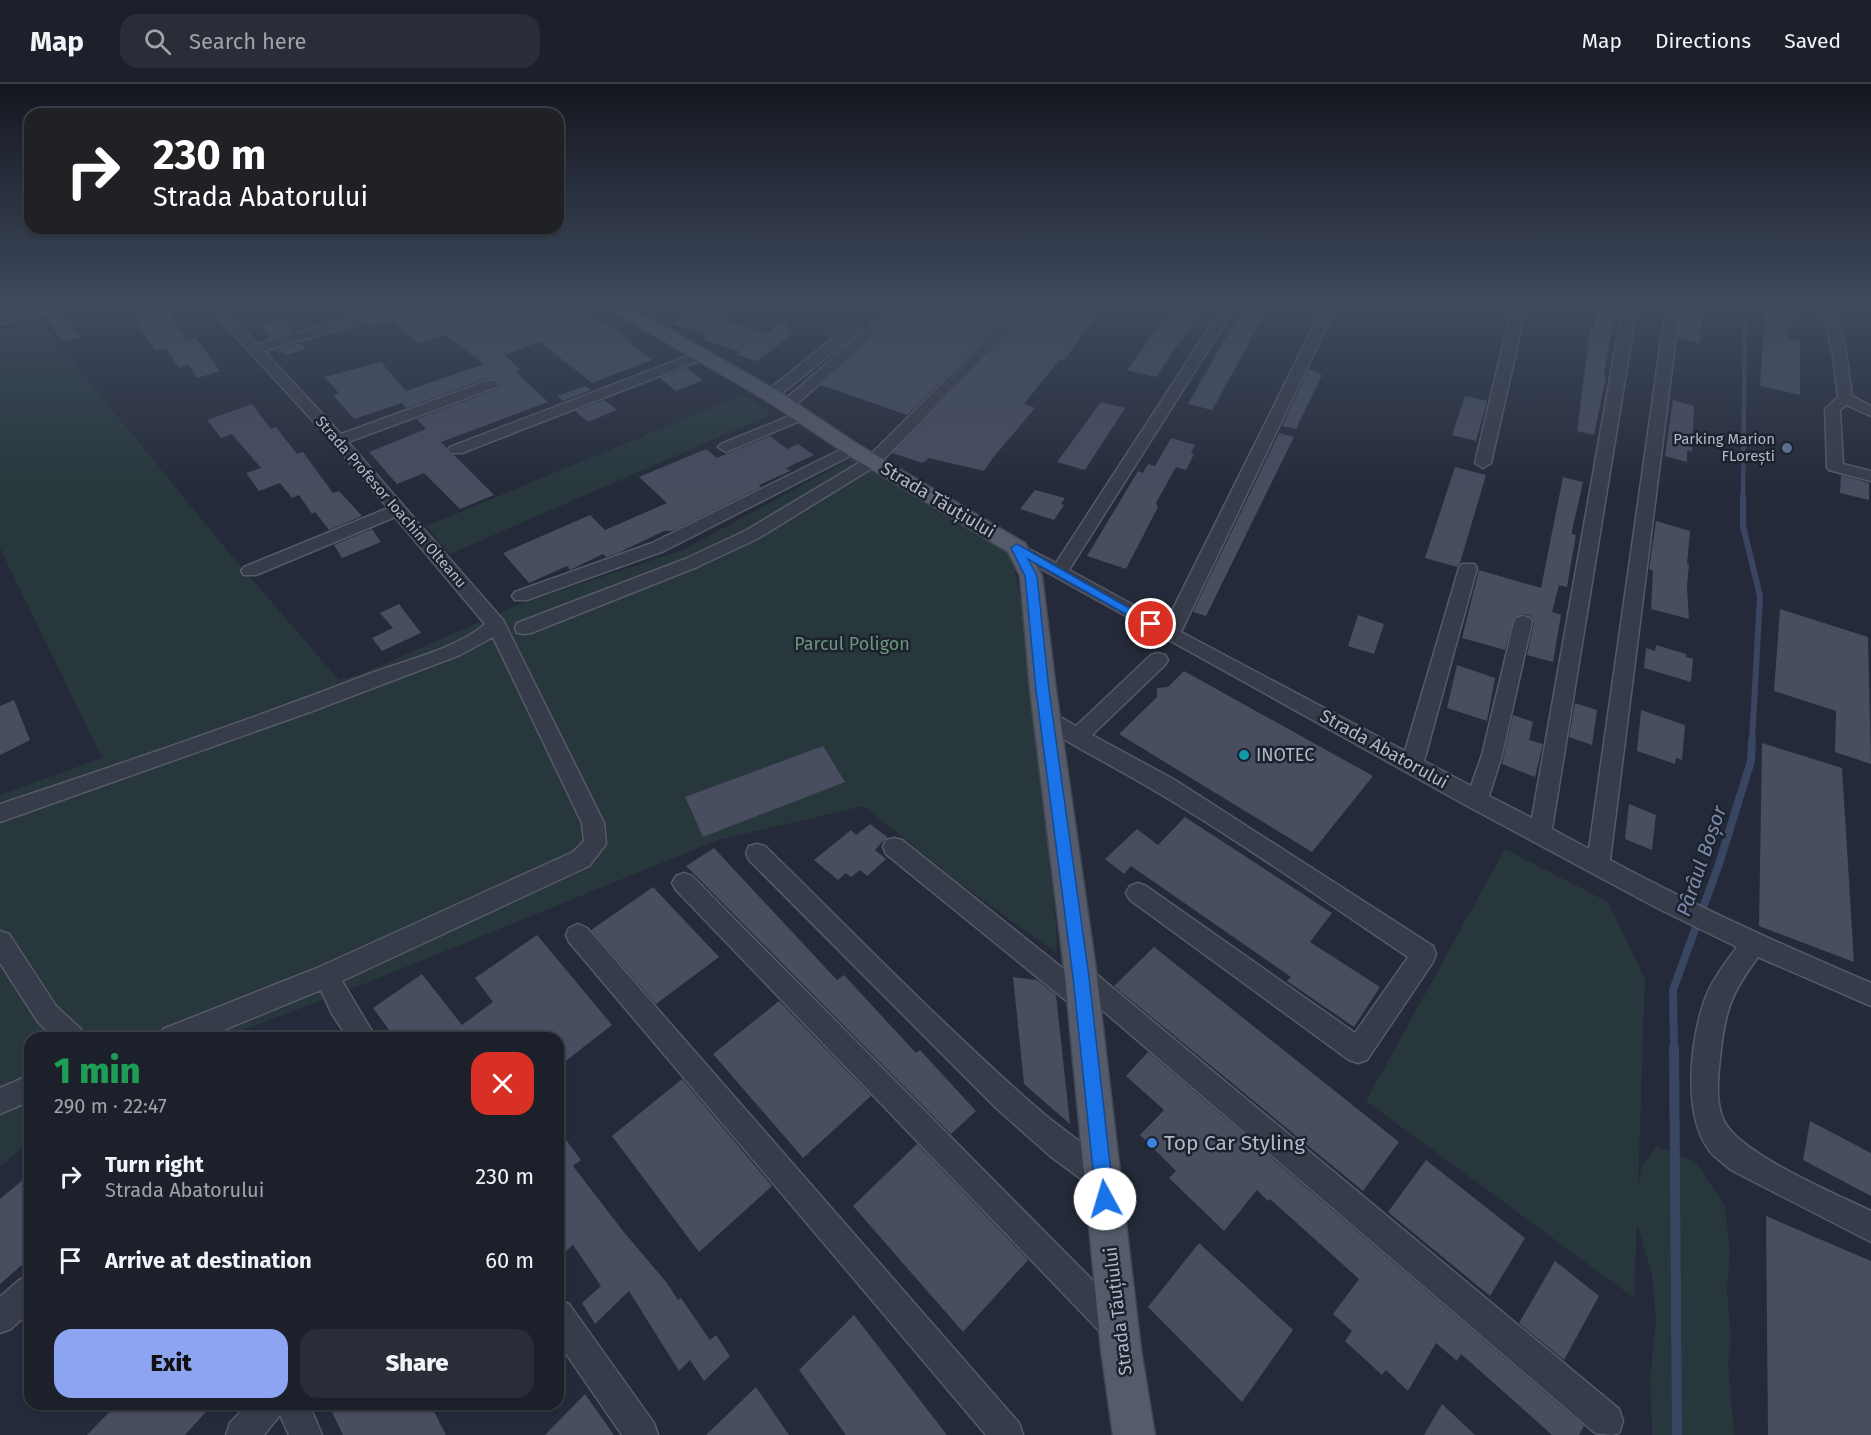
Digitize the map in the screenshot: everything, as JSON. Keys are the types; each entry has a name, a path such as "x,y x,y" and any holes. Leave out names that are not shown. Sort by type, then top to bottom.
{"main road":[{"name":"Strada Tăuțiului","path":"721,366 786,405 862,455 1017,548 1031,576 1042,682 1082,988 1119,1330 1134,1435"}],"street":[{"name":"Strada Profesor Ioachim Olteanu","path":"189,1032 228,1018 326,975 581,859 595,844 593,823 496,624 338,440 271,366"},
{"path":"456,450 673,366"},
{"path":"786,405 825,366"},
{"path":"726,447 786,405 831,366"},
{"path":"524,628 692,563 741,539 862,455 960,366"},
{"path":"1059,572 1191,366"},
{"path":"1170,634 1301,366"},
{"path":"1483,463 1505,366"},
{"path":"1540,834 1620,366"},
{"path":"1598,866 1665,366"},
{"path":"1842,366 1845,398"},
{"path":"338,440 492,384"},
{"path":"1845,398 1871,412"},
{"path":"1845,398 1832,409 1835,467 1871,476"},
{"path":"521,596 658,547 862,455"},
{"path":"250,571 398,510"},
{"name":"Strada Abatorului","path":"1017,548 1170,634 1598,866 1724,930 1871,995"},
{"path":"1412,765 1468,568"},
{"path":"1477,801 1492,755 1523,622"},
{"path":"0,813 351,690 459,647 486,634 496,624"},
{"path":"1077,737 1158,660"},
{"path":"1048,717 1077,737 1167,786 1424,954 1358,1051 1138,893"},
{"path":"894,847 1082,988 1607,1421"},
{"path":"757,853 1005,1098 1059,1146 1102,1177"},
{"path":"684,883 1119,1330"},
{"path":"578,935 1007,1435"},
{"path":"0,942 47,1014 66,1032"},
{"path":"1754,944 1731,974 1718,998 1711,1022 1704,1086 1710,1123 1722,1144 1741,1160 1871,1227"},
{"path":"326,975 341,1006 359,1032"},
{"path":"0,1101 24,1091"},
{"path":"0,1318 24,1296"},
{"path":"564,1324 642,1435"},
{"path":"242,1435 264,1410"},
{"path":"295,1410 306,1435"}],"green space":[{"name":"Parcul Poligon","path":"0,366 76,366 231,555 339,680 368,671 520,604 683,550 854,457 1011,553 1026,626 1041,735 1057,941 1055,952 959,883 864,806 718,840 369,982 239,1032 24,1032 24,1146 0,1167 0,795 102,758 0,548"},
{"path":"743,395 772,414 450,554 426,526"},
{"path":"1505,849 1608,902 1645,979 1638,1188 1641,1168 1657,1146 1696,1162 1725,1206 1730,1253 1727,1289 1731,1339 1728,1363 1734,1435 1652,1435 1650,1378 1656,1320 1652,1275 1637,1224 1634,1298 1366,1101"}],"building":[{"path":"190,366 216,366 220,371 197,378"},
{"path":"366,366 384,366 406,391 478,366 517,366 521,370 516,372 548,402 441,442 447,448 448,454 454,455 494,495 460,509 424,473 397,484 369,452 426,429 417,419 498,389 501,385 499,380 486,379 406,408 402,403 354,419 333,395 339,393 324,377"},
{"path":"570,366 636,366 592,383"},
{"path":"842,366 956,366 907,415 821,385"},
{"path":"977,366 1054,366 1024,404 1035,408 984,471 929,458 923,463 892,453"},
{"path":"1130,366 1163,366 1156,377 1127,370"},
{"path":"1210,366 1236,366 1212,410 1188,404"},
{"path":"1585,366 1606,366 1604,376 1606,377 1594,435 1577,431"},
{"path":"1761,366 1800,366 1800,395 1760,386"},
{"path":"686,368 703,380 676,391 660,378"},
{"path":"1309,369 1322,375 1296,429 1282,426"},
{"path":"585,386 591,390 563,401 557,396"},
{"path":"1465,396 1487,401 1476,441 1452,435"},
{"path":"604,400 617,410 588,422 575,411"},
{"path":"1673,400 1694,406 1692,452 1687,450 1687,462 1665,456"},
{"path":"1101,402 1125,408 1085,470 1057,462"},
{"path":"252,404 271,429 276,427 297,454 303,452 333,493 339,491 362,516 329,530 315,512 312,514 299,495 292,498 280,483 259,491 246,473 261,468 232,434 221,438 207,420"},
{"path":"1279,433 1294,437 1206,616 1193,612"},
{"path":"770,436 787,449 798,444 814,455 786,468 790,471 759,485 761,487 672,531 664,531 606,557 603,554 570,570 567,566 529,583 503,553 590,515 605,530 667,503 639,477 706,449 717,458"},
{"path":"1171,438 1195,445 1191,453 1194,454 1186,470 1176,467 1156,503 1158,507 1126,569 1087,556 1138,471 1143,473 1148,464 1155,466"},
{"path":"1455,467 1486,475 1457,567 1425,558"},
{"path":"1841,475 1869,483 1869,500 1840,493"},
{"path":"1563,477 1583,482 1572,531 1572,534 1576,535 1567,587 1559,585 1552,612 1561,615 1553,662 1527,655 1534,622 1531,616 1524,614 1514,617 1505,650 1462,638 1479,570 1541,588"},
{"path":"1035,490 1065,498 1061,504 1064,505 1054,520 1020,509"},
{"path":"1656,521 1690,531 1687,564 1689,564 1687,587 1689,619 1651,609 1653,571 1649,569"},
{"path":"372,529 381,542 342,558 334,545"},
{"path":"399,604 421,633 382,651 372,638 393,628 380,613"},
{"path":"1780,609 1868,637 1871,764 1835,752 1836,711 1774,691"},
{"path":"1358,615 1384,624 1374,654 1348,646"},
{"path":"1656,645 1686,654 1686,657 1693,659 1691,682 1644,668 1646,648 1655,651"},
{"path":"1457,665 1495,678 1487,721 1447,708"},
{"name":"INOTEC","path":"1184,671 1373,776 1312,852 1119,734 1157,697 1157,688 1168,687"},
{"path":"14,700 30,740 0,755 0,706"},
{"path":"1575,703 1597,710 1592,745 1569,737"},
{"path":"1641,710 1685,725 1682,760 1676,758 1675,764 1637,751"},
{"path":"1513,715 1533,722 1529,740 1543,744 1535,777 1502,764"},
{"path":"1762,743 1842,768 1854,962 1759,926"},
{"path":"823,746 845,782 703,837 685,797"},
{"path":"1629,804 1656,815 1652,850 1625,839"},
{"path":"1185,817 1332,913 1310,942 1380,987 1354,1027 1287,981 1291,977 1131,866 1124,874 1105,859 1137,829 1158,845"},
{"path":"870,824 887,837 875,850 886,859 867,876 860,870 851,877 846,873 838,880 814,860 851,830 856,835"},
{"path":"714,848 837,980 844,975 916,1053 920,1050 976,1111 951,1134 686,866"},
{"path":"653,887 719,957 656,1004 591,930"},
{"path":"537,935 612,1025 564,1062 564,1032 391,1032 373,1008 422,974 462,1025 493,1002 475,978"},
{"path":"1154,947 1399,1142 1363,1191 1114,986"},
{"path":"1013,977 1037,980 1056,995 1070,1124 1024,1084"},
{"path":"779,1001 871,1096 803,1158 713,1054"},
{"path":"1148,1052 1584,1426 1579,1435 1552,1435 1461,1354 1457,1361 1436,1343 1408,1391 1386,1370 1382,1375 1345,1341 1352,1331 1333,1314 1359,1279 1257,1190 1224,1231 1169,1178 1176,1171 1140,1135 1164,1110 1126,1076"},
{"path":"682,1079 772,1186 699,1252 612,1136"},
{"path":"1810,1121 1871,1153 1871,1196 1803,1160"},
{"path":"564,1137 581,1160 573,1166 667,1283 678,1300 681,1298 710,1340 716,1335 730,1356 704,1381 690,1360 679,1371 629,1291 595,1324 582,1303 601,1286 573,1245 564,1253"},
{"path":"917,1144 1028,1260 963,1332 853,1206"},
{"path":"1426,1160 1525,1238 1490,1296 1388,1212"},
{"path":"24,1179 24,1263 0,1284 0,1199"},
{"path":"1766,1216 1871,1261 1871,1435 1768,1435"},
{"path":"1199,1243 1293,1330 1242,1402 1148,1307"},
{"path":"1555,1261 1599,1296 1564,1360 1519,1323"},
{"path":"854,1315 947,1435 846,1435 799,1370"},
{"path":"756,1387 789,1435 706,1435"},
{"path":"585,1394 614,1435 545,1435"},
{"path":"1442,1404 1475,1435 1424,1435"},
{"path":"111,1410 208,1410 185,1435 87,1435"},
{"path":"331,1410 433,1410 446,1435 343,1435"}],"waterway":[{"name":"Pârâul Boșor","path":"1743,497 1744,366"},
{"name":"Pârâul Boșor","path":"1743,497 1743,526 1760,596 1752,742"},
{"name":"Pârâul Boșor","path":"1674,1049 1673,990 1719,864 1751,761 1752,740"},
{"name":"Pârâul Boșor","path":"1674,1047 1677,1435"}],"place":[{"name":"Parking Marion FLorești","path":"1787,448"},
{"name":"INOTEC","path":"1244,755"},
{"name":"Top Car Styling","path":"1152,1143"}],"route":[{"path":"1105,1199 1081,977 1041,674 1031,576 1026,561 1017,548 1151,624"}]}
